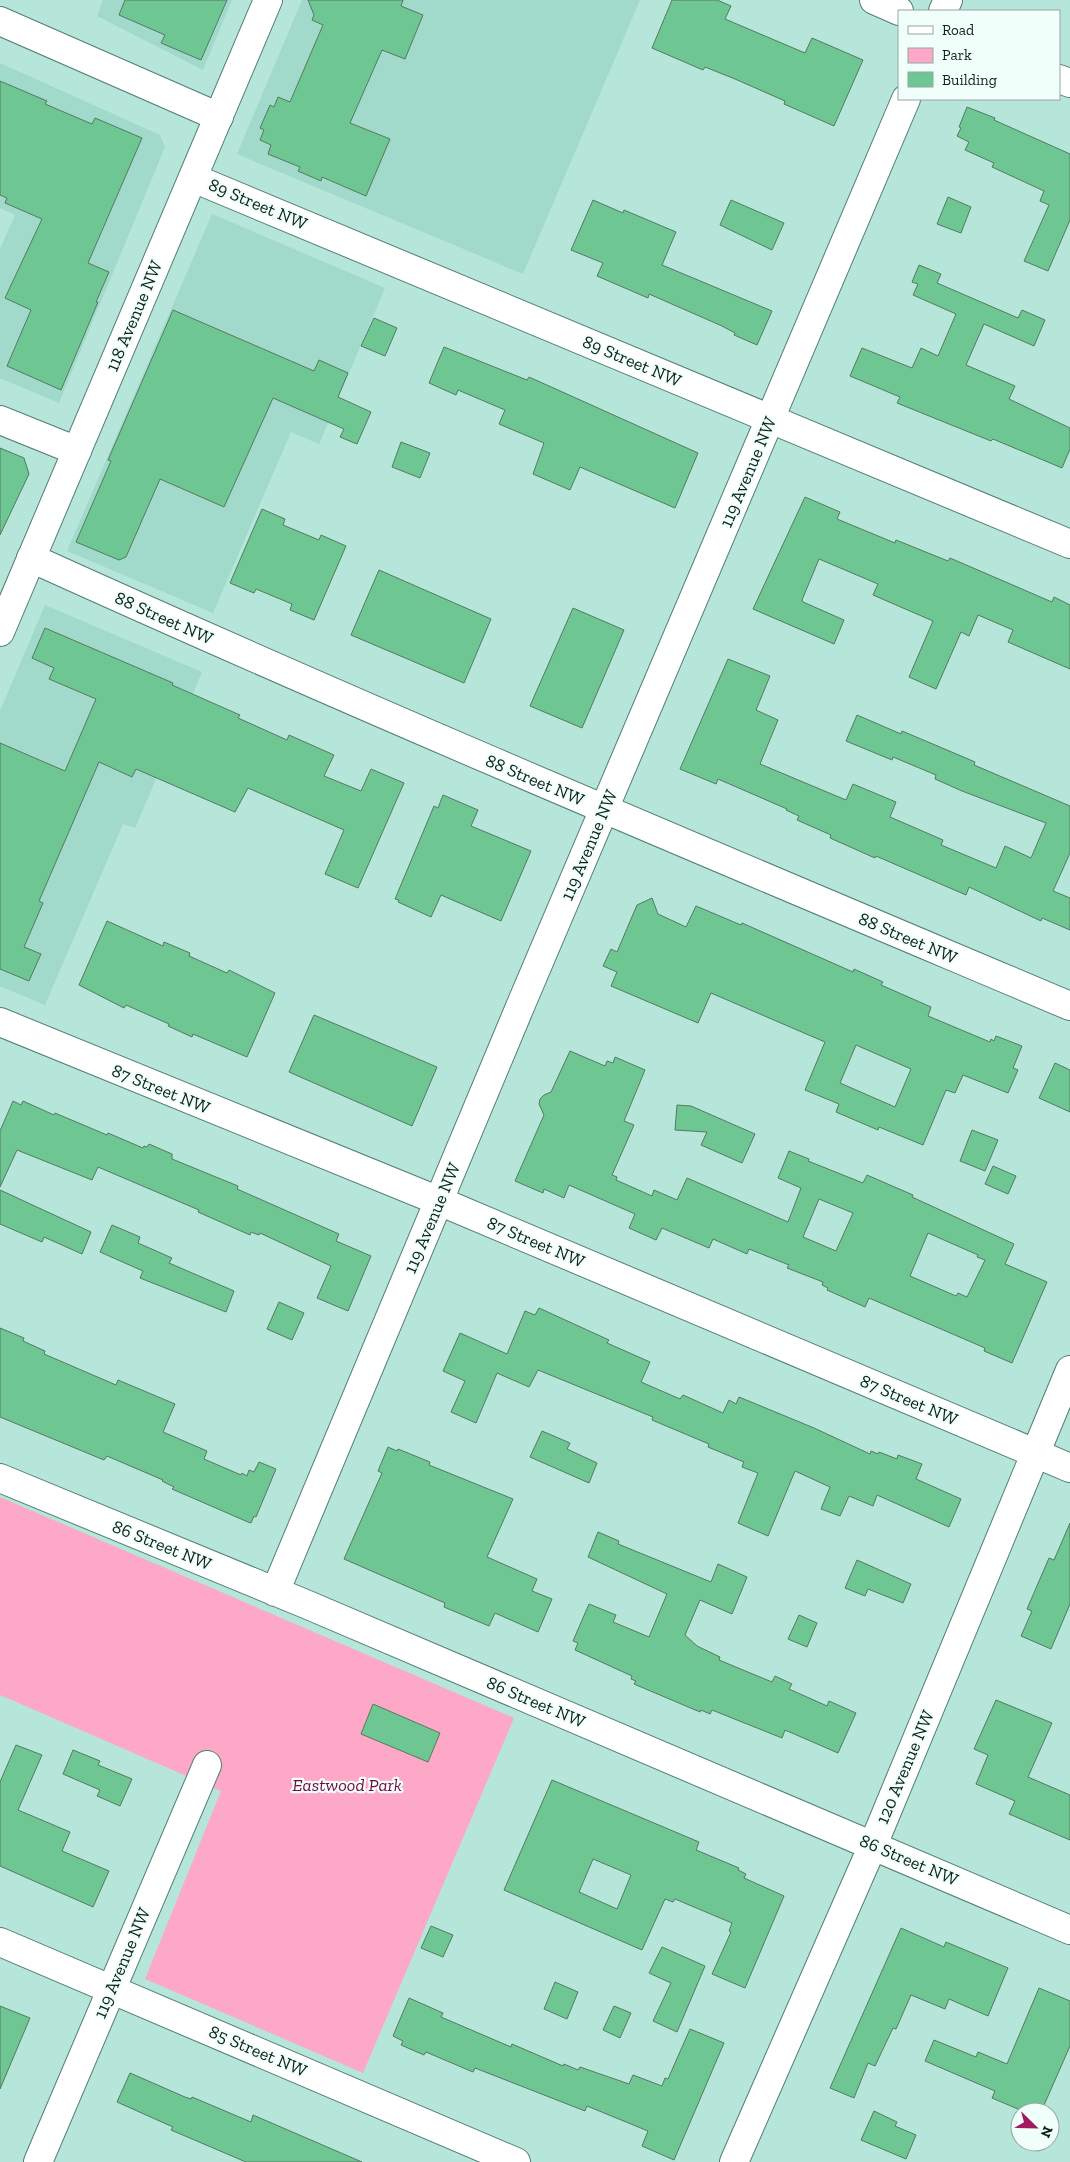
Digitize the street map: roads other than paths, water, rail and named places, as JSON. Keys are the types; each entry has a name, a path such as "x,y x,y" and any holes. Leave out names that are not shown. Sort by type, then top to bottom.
{"street":[{"name":"118 Avenue NW","path":"0,632 268,0"},
{"path":"874,0 898,11"},
{"path":"0,21 219,117"},
{"name":"119 Avenue NW","path":"275,1592 906,100"},
{"name":"89 Street NW","path":"193,178 1070,544"},
{"path":"0,420 77,451"},
{"name":"88 Street NW","path":"31,558 193,631 605,810 1070,1006"},
{"name":"87 Street NW","path":"0,1022 439,1201 1070,1468"},
{"name":"120 Avenue NW","path":"734,2162 873,1844 1070,1370"},
{"name":"86 Street NW","path":"0,1478 873,1844 1070,1930"},
{"name":"119 Avenue NW","path":"38,2162 207,1765"},
{"name":"85 Street NW","path":"0,1942 516,2162"}],"park label":[{"name":"Eastwood Park","path":"347,1785"}]}
